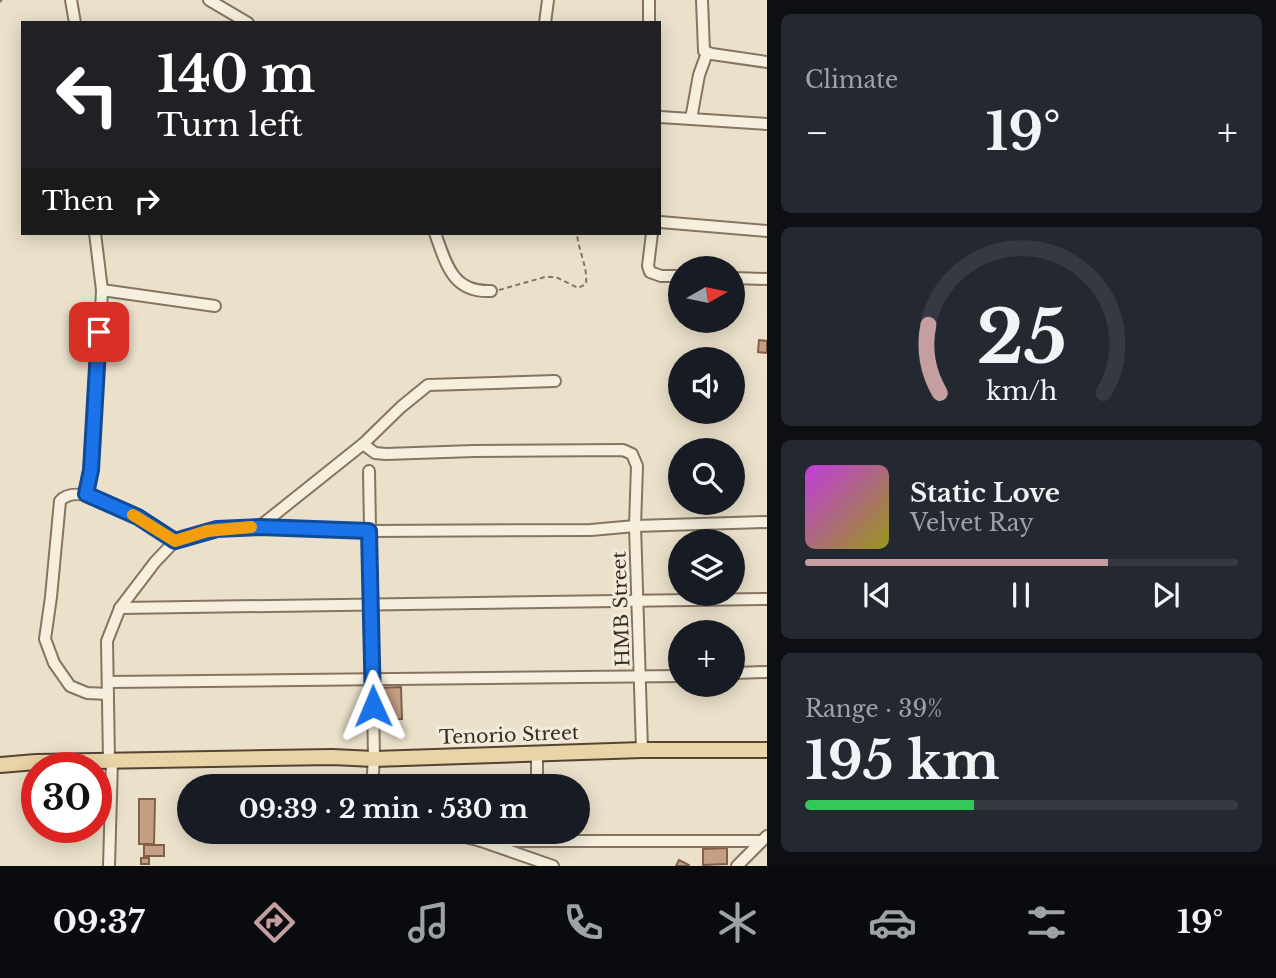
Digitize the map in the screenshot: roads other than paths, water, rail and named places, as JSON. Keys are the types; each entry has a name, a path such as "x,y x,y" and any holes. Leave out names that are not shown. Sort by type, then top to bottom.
{"main road":[{"name":"Tenorio Street","path":"112,761 332,757 374,759 642,750 767,750"},
{"name":"Tenorio Street","path":"0,765 21,764"}],"street":[{"path":"71,0 75,21"},
{"path":"209,0 245,21"},
{"path":"545,21 548,0"},
{"path":"649,0 649,21"},
{"path":"702,0 702,45 707,53 767,62"},
{"path":"691,119 699,75 707,53"},
{"path":"661,117 767,124"},
{"path":"661,222 767,231"},
{"path":"86,494 91,470 102,290 95,235"},
{"path":"436,235 448,267 458,282 468,289 491,291"},
{"path":"652,235 650,272 668,276"},
{"path":"746,278 767,279"},
{"path":"102,290 215,306"},
{"path":"260,527 363,444 428,385 555,381"},
{"name":"HMB Street","path":"363,444 375,453 386,454 623,450 632,454 637,466 635,526 642,750"},
{"path":"369,471 373,774"},
{"path":"175,541 138,517 86,494 69,494 64,497 58,507 45,639 54,663 70,686 87,693 108,688 372,679 668,676"},
{"path":"111,752 107,641 120,608 155,562 175,541 217,529 260,527 369,531 591,530 767,522"},
{"path":"120,608 767,599"},
{"path":"745,673 767,672"},
{"path":"537,754 537,774"},
{"path":"590,837 764,839"},
{"path":"737,866 764,839"},
{"path":"109,843 109,866"},
{"path":"490,844 552,866"}]}
